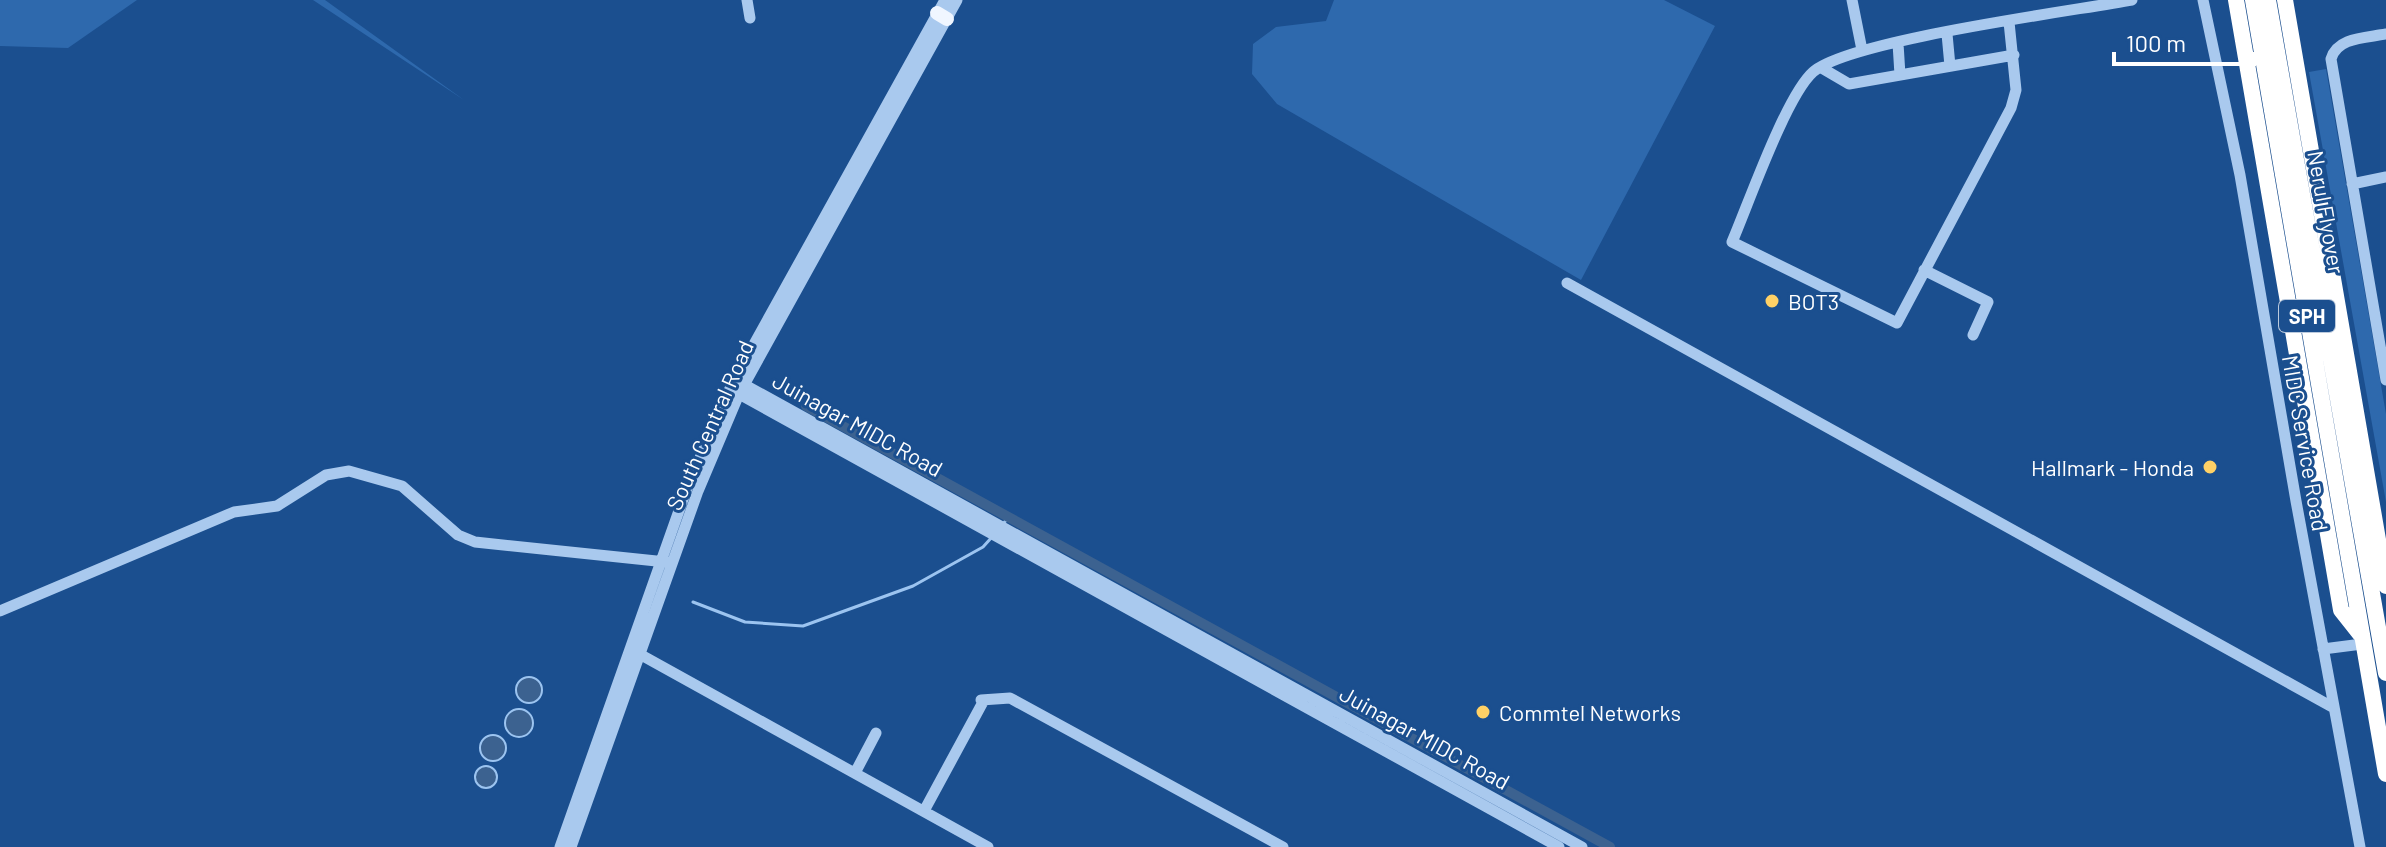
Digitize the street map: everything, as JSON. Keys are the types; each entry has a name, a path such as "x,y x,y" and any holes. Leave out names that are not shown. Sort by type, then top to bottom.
{"highway":[{"path":"2236,0 2341,610 2361,640"},
{"name":"Nerul Flyover","path":"2253,0 2265,26 2386,668"},
{"name":"Nerul Flyover","path":"2268,0 2265,26 2361,640"},
{"path":"2285,0 2386,586"},
{"name":"SPH","path":"2361,640 2386,774"}],"street":[{"path":"747,0 750,18"},
{"name":"South Central Road","path":"571,847 666,562 687,488 943,11 957,0"},
{"path":"1852,0 1862,50"},
{"path":"2009,22 2016,90 2011,108 1897,323 1732,242 1789,108 1811,73 1820,67 1862,50 2009,22 2132,0"},
{"name":"MIDC Service Road","path":"2203,0 2240,175 2360,847"},
{"path":"1947,34 1950,66"},
{"path":"2386,34 2341,43 2333,49 2331,59 2386,380"},
{"path":"1898,43 1900,75"},
{"path":"1820,67 1849,84 2014,55"},
{"path":"2352,184 2386,177"},
{"path":"1924,270 1988,302 1973,335"},
{"path":"1567,283 2334,708"},
{"name":"Juinagar MIDC Road","path":"739,388 1481,798 1582,847"},
{"path":"0,611 234,512 277,506 326,475 349,471 402,486 458,535 475,542 509,548 666,562"},
{"path":"2323,649 2361,640"},
{"path":"635,651 988,847"},
{"name":"South Central Road","path":"560,847 635,651"},
{"path":"924,811 983,702 981,700 1010,698 1283,847"},
{"path":"855,773 876,733"},
{"name":"Juinagar MIDC Road","path":"1481,798 1559,847"}],"shaded area":[{"path":"0,0 137,0 68,48 0,46"},
{"path":"313,0 325,0 464,100"},
{"path":"1334,0 1664,0 1715,26 1581,280 1277,104 1252,74 1253,44 1276,27 1326,21"},
{"path":"2326,69 2386,414 2386,502 2309,72"},
{"path":"529,677 538,681 542,690 538,699 529,703 520,699 516,690 520,681"},
{"path":"519,709 529,713 533,723 529,733 519,737 509,733 505,723 509,713"},
{"path":"493,735 502,739 506,748 502,757 493,761 484,757 480,748 484,739"},
{"path":"486,766 494,769 497,777 494,785 486,788 478,785 475,777 478,769"}],"waterway":[{"path":"806,406 1610,847"},
{"path":"1002,525 1009,517"},
{"path":"693,602 745,622 803,626 913,586 983,547 992,537"}],"place":[{"name":"BOT3","path":"1772,301"},
{"name":"Hallmark - Honda","path":"2210,467"},
{"name":"Commtel Networks","path":"1483,712"}]}
